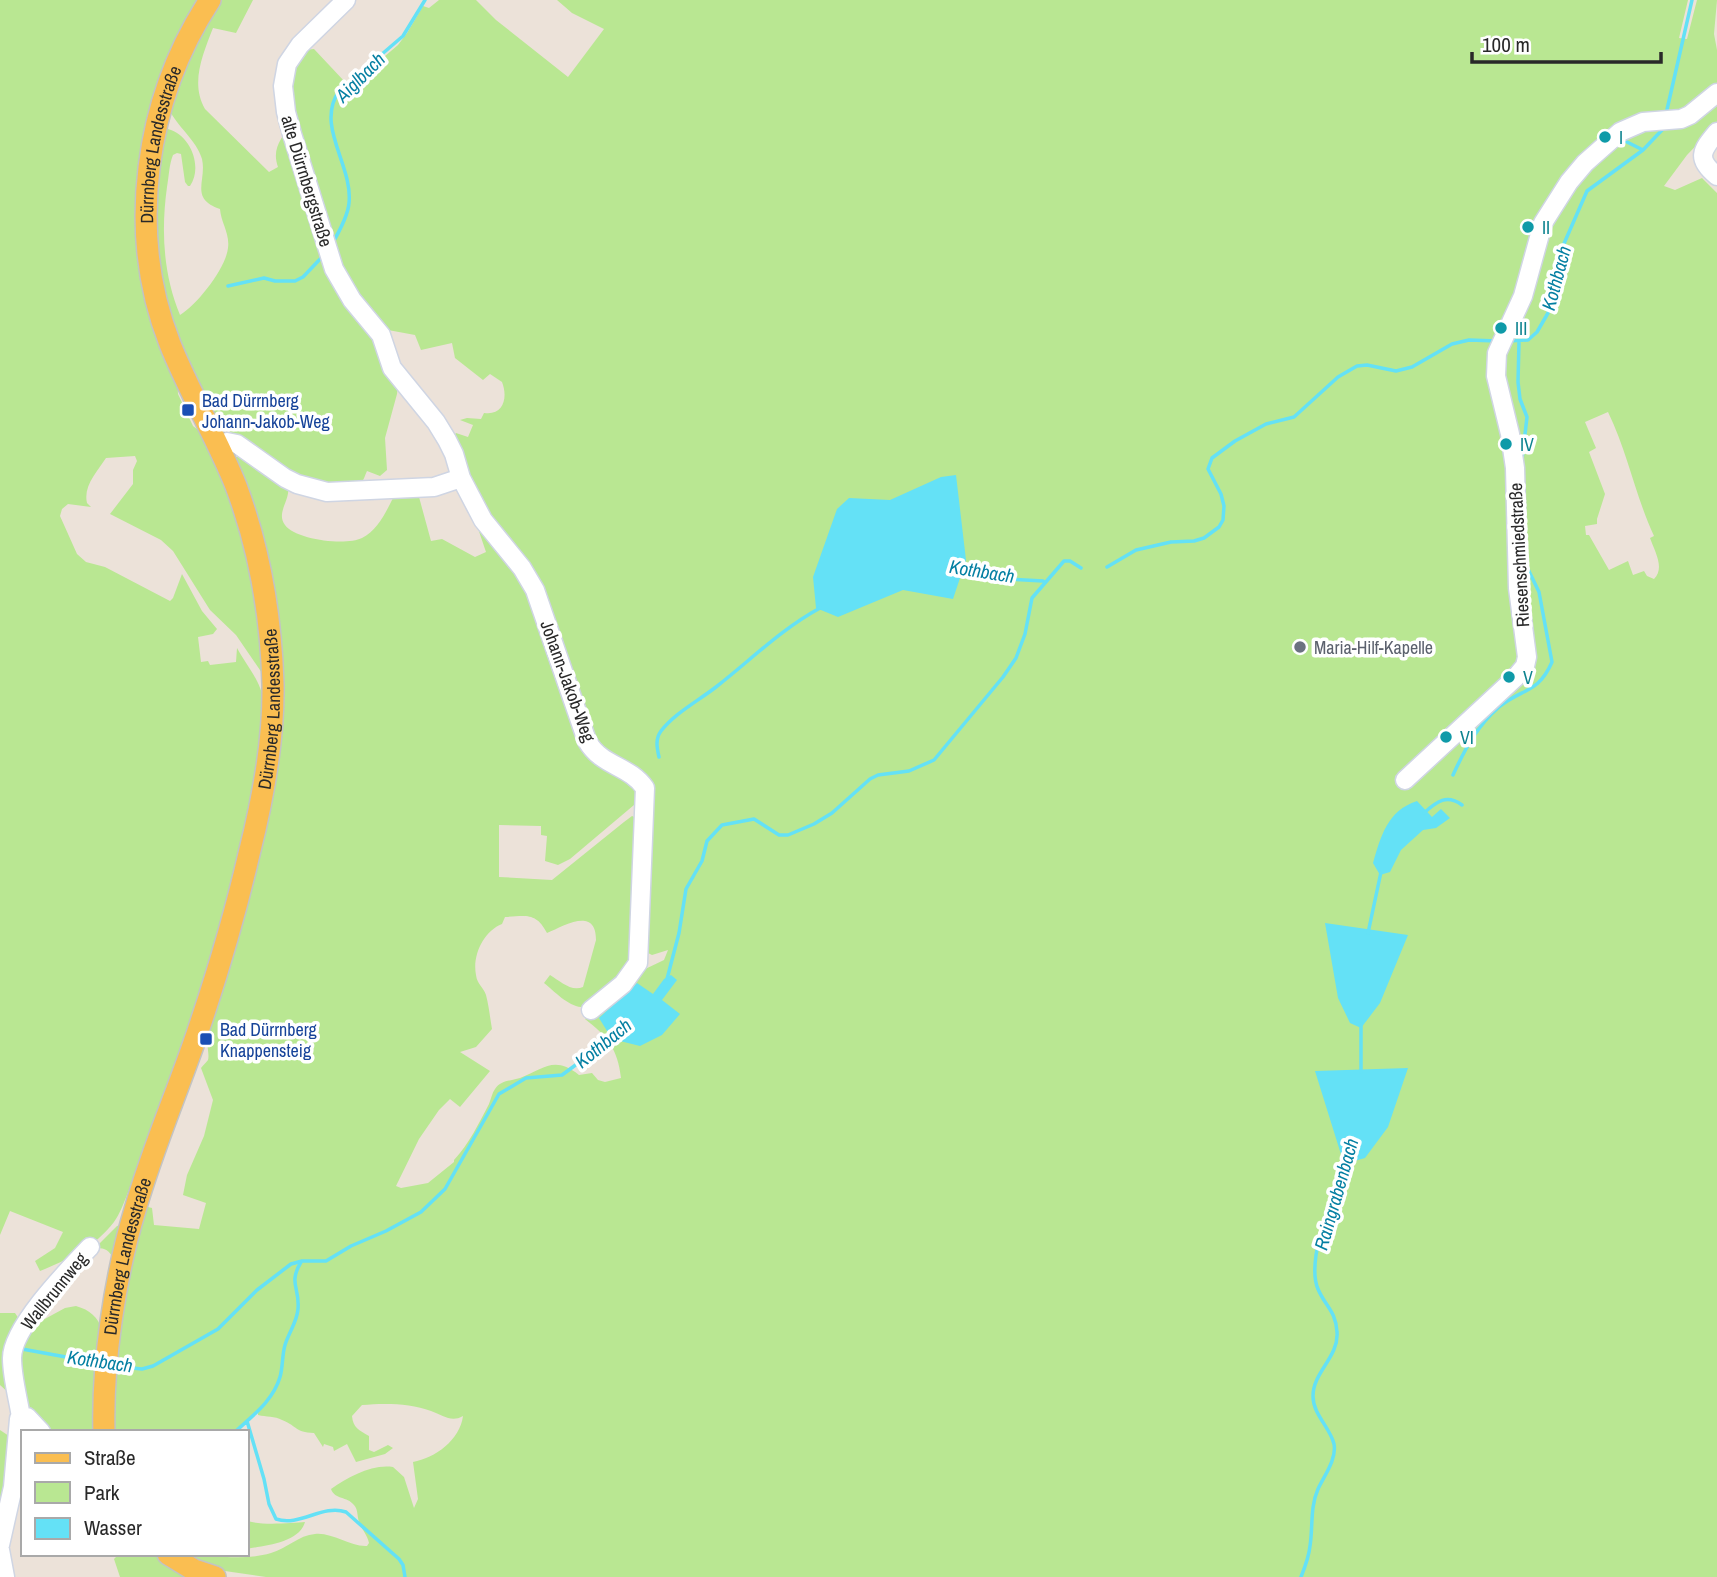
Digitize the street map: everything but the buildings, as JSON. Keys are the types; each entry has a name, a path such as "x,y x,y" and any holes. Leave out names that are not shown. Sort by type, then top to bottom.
{"main road":[{"name":"Dürrnberg Landesstraße","path":"104,1430 104,1398 115,1301 133,1216 197,1036 238,901 258,815 271,732 272,674 265,596 248,521 218,444 171,346 163,324 149,253 146,209 149,164 166,90 182,50 210,0"},
{"path":"171,1556 194,1570 215,1577"}],"street":[{"name":"alte Dürrnbergstraße","path":"345,1 300,45 287,64 283,86 286,112 334,269 352,300 381,335 392,368"},
{"name":"Riesenschmiedstraße","path":"1405,780 1515,678 1526,662 1517,577 1515,468 1496,376 1500,345 1523,296 1546,215 1585,163 1617,134 1636,124 1690,115 1717,93"},
{"path":"1717,132 1704,150 1702,158 1705,165 1717,176"},
{"name":"Johann-Jakob-Weg","path":"392,368 447,440 461,478 483,520 522,568 535,590 593,752 604,761 632,774 645,788 638,963 623,984 591,1010"},
{"path":"218,444 237,444 297,484 327,492 434,487 461,478"},
{"name":"Wallbrunnweg","path":"0,1548 13,1487 17,1424 21,1417 12,1359 16,1342 40,1303 90,1247"},
{"path":"21,1417 27,1417 39,1430"},
{"path":"0,1548 5,1577"},
{"path":"0,1569 5,1577"}],"green space":[{"path":"0,0 203,0 139,193 177,375 178,394 193,426 207,437 241,518 260,601 262,673 236,635 210,610 173,551 161,540 110,514 133,484 133,470 137,461 135,456 106,458 87,491 87,503 91,507 68,504 62,509 60,516 77,554 86,562 105,567 170,601 182,574 202,611 217,629 213,634 198,637 201,662 208,661 210,665 236,662 237,648 260,687 263,725 242,846 219,937 174,1072 125,1201 114,1222 98,1239 70,1257 40,1271 35,1261 55,1248 63,1232 10,1211 0,1235"},
{"path":"220,0 253,0 236,33 213,28 198,79 205,109 269,172 278,167 277,148 291,120 289,76 294,63 304,50 314,49 345,82 355,75 357,80 398,45 423,6 429,8 439,0 476,0 496,20 568,77 604,29 572,13 557,0 1688,0 1679,38 1687,39 1697,0 1717,0 1714,34 1717,50 1717,124 1687,155 1664,186 1675,190 1702,178 1717,193 1717,1577 266,1577 218,1570 185,1556 259,1556 315,1534 367,1546 369,1543 355,1507 348,1500 335,1495 331,1489 368,1469 393,1467 404,1477 414,1508 418,1499 413,1462 438,1452 452,1440 463,1416 451,1419 423,1408 406,1405 362,1405 352,1416 357,1428 369,1436 369,1450 374,1452 388,1445 393,1448 385,1454 356,1462 347,1444 334,1451 333,1447 324,1444 323,1447 314,1433 300,1430 279,1419 258,1415 258,1412 237,1430 113,1430 122,1318 131,1261 144,1206 152,1208 154,1225 199,1229 206,1203 183,1195 187,1175 204,1136 213,1100 201,1068 208,1060 206,1028 259,843 276,738 279,684 277,631 266,563 235,466 236,457 245,456 287,484 288,494 282,520 291,530 310,538 345,541 362,538 377,525 394,496 419,497 431,541 442,539 475,557 486,552 468,499 483,525 520,572 530,590 587,757 598,758 606,755 597,747 589,733 548,613 533,578 496,531 473,494 451,439 456,433 468,437 473,425 460,420 481,419 484,413 496,412 500,408 505,394 502,382 490,374 483,380 455,358 452,343 421,350 415,335 388,330 378,337 398,384 385,438 387,470 380,476 367,471 360,484 348,487 318,486 290,475 225,427 205,404 170,319 162,289 154,229 160,137 168,129 183,138 195,161 194,178 188,186 181,154 173,155 165,203 167,268 180,315 210,285 222,266 228,248 220,209 205,200 202,194 202,159 169,109 171,94 181,66 195,38","holes":["1608,412 1654,536 1650,538 1659,565 1654,579 1644,571 1633,575 1628,561 1609,570 1589,535 1586,535 1585,526 1597,524 1605,494 1589,452 1596,448 1585,422","647,794 641,944 644,951 652,955 668,950 664,960 641,971 585,1019 610,1044 621,1078 605,1082 598,1080 592,1073 579,1075 556,1065 503,1082 497,1086 477,1126 454,1162 428,1183 401,1188 396,1186 419,1139 439,1110 450,1099 460,1107 490,1071 460,1052 476,1047 492,1029 486,995 477,978 475,967 485,938 502,924 505,917 534,918 547,933 578,921 591,924 596,940 583,987 570,987 550,975 544,983 561,998 576,1006 589,1006 606,996 621,981 634,956 639,819 632,816 552,880 499,877 499,825 541,826 541,835 547,836 545,861 558,865 570,859"]},
{"path":"121,1225 114,1261 106,1250 93,1250 117,1226"},
{"path":"76,1306 85,1310 93,1315 102,1330 95,1430 47,1430 25,1404 17,1350 30,1327 65,1308"},
{"path":"0,1313 15,1313 19,1319 11,1395 0,1385"},
{"path":"0,1430 12,1438 0,1526"},
{"path":"248,1520 266,1524 305,1522 296,1535 248,1549"},
{"path":"117,1556 158,1556 193,1577 120,1577 114,1559"}],"water":[{"path":"956,475 966,560 953,599 903,590 838,617 816,608 813,577 837,509 849,498 890,500 941,477"},
{"path":"1417,801 1432,817 1441,809 1450,818 1436,828 1423,830 1401,850 1390,872 1380,875 1373,863 1387,826 1399,811"},
{"path":"1325,923 1408,935 1380,1003 1361,1028 1350,1023 1338,998"},
{"path":"671,975 677,980 662,1000 680,1014 662,1035 640,1046 612,1039 599,1018 637,983 653,994 664,979"},
{"path":"1408,1068 1388,1127 1365,1158 1344,1164 1315,1071"}],"waterway":[{"name":"Aiglbach","path":"332,244 345,219 349,203 346,174 333,132 333,104 339,91 403,36 425,0"},
{"name":"Kothbach","path":"1666,114 1692,0"},
{"name":"Kothbach","path":"1508,341 1528,340 1537,332 1548,313 1559,255 1587,191 1643,150 1664,125"},
{"path":"1623,140 1643,150"},
{"name":"Aiglbach","path":"228,286 264,278 295,281 303,277 323,256"},
{"name":"Kothbach","path":"1107,567 1136,550 1171,542 1194,541 1204,538 1219,527 1223,520 1224,506 1208,469 1212,458 1235,441 1266,424 1294,417 1338,377 1357,366 1367,365 1396,371 1412,367 1452,344 1469,340 1497,341"},
{"name":"Raingrabenbach","path":"1519,342 1518,382 1520,399 1527,417 1522,460"},
{"name":"Kothbach","path":"667,979 679,933 686,889 702,861 707,841 722,825 754,819 779,835 788,835 832,813 870,779 878,775 909,771 934,760 1016,658 1025,634 1032,598 1064,561 1070,561 1081,568"},
{"name":"Raingrabenbach","path":"1453,775 1484,722 1507,701 1541,680 1552,662 1539,592 1526,565"},
{"name":"Kothbach","path":"962,568 1007,579 1043,581"},
{"name":"Kothbach","path":"659,757 658,737 673,718 716,687 779,635 820,608"},
{"path":"1424,813 1442,800 1452,800 1462,805"},
{"name":"Raingrabenbach","path":"1368,933 1381,872"},
{"name":"Raingrabenbach","path":"1361,1024 1361,1072"},
{"name":"Kothbach","path":"113,1366 142,1369 153,1366 218,1329 257,1290 291,1264 326,1261 421,1212 445,1189 499,1094 526,1078 562,1075 615,1036"},
{"name":"Raingrabenbach","path":"1301,1577 1307,1562 1315,1496 1332,1461 1334,1450 1332,1438 1316,1409 1313,1396 1317,1379 1337,1341 1332,1314 1318,1289 1315,1261 1323,1225 1345,1161"},
{"path":"237,1430 261,1408 277,1386 285,1345 297,1314 295,1276 301,1262"},
{"name":"Kothbach","path":"22,1349 99,1363"},
{"path":"247,1421 269,1504 276,1519 285,1521 328,1511 346,1512 399,1559 405,1577"}],"place":[{"name":"I","path":"1605,137"},
{"name":"II","path":"1528,227"},
{"name":"III","path":"1501,328"},
{"name":"Bad Dürrnberg Johann-Jakob-Weg","path":"188,410"},
{"name":"IV","path":"1506,444"},
{"name":"Maria-Hilf-Kapelle","path":"1300,647"},
{"name":"V","path":"1509,677"},
{"name":"VI","path":"1446,737"},
{"name":"Bad Dürrnberg Knappensteig","path":"206,1039"}]}
